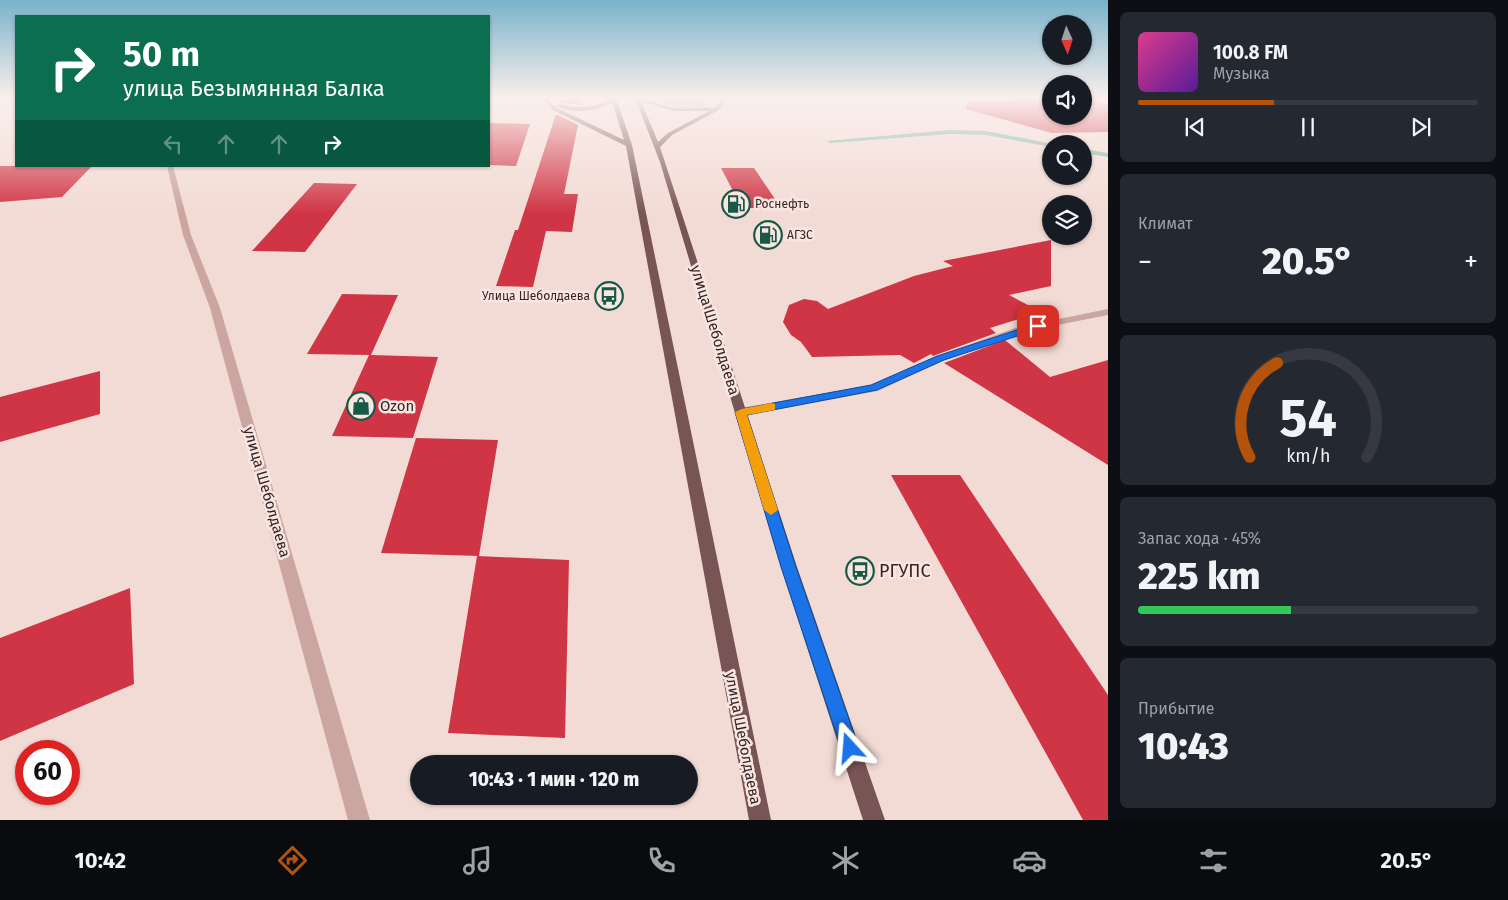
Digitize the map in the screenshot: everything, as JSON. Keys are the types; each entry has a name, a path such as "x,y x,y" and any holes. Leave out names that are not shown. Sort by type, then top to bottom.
{"main road":[{"path":"609,136 628,146"},
{"name":"улица Шеболдаева","path":"625,136 760,820"},
{"name":"улица Шеболдаева","path":"653,136 789,567 874,820"},
{"path":"657,146 668,136"}],"street":[{"name":"улица Шеболдаева","path":"170,167 187,235 215,308 360,820"},
{"path":"741,412 874,388 940,358 1019,330 1076,316 1108,312"}],"building":[{"path":"490,136 526,136 516,166 490,165"},
{"path":"549,136 576,136 564,194 578,194 572,232 546,231 533,287 496,286 515,230 518,230"},
{"path":"0,166 91,167 62,197 0,202"},
{"path":"721,168 754,168 781,208 742,208"},
{"path":"314,183 357,184 305,252 252,251"},
{"path":"1042,242 1042,245 1051,245 1051,286 1009,295 1041,312 990,328 996,333 933,356 931,354 914,363 900,355 812,357 801,342 791,335 783,322 789,305 804,299 817,301 828,309 914,276 953,266 943,261"},
{"path":"342,294 398,295 371,355 438,357 413,438 332,436 369,355 307,354"},
{"path":"1005,340 1050,377 1108,360 1108,465 944,363"},
{"path":"100,371 100,414 0,442 0,397"},
{"path":"416,438 498,440 479,556 381,553"},
{"path":"891,475 960,475 1108,695 1108,820 1083,820"},
{"path":"477,556 569,560 565,738 448,733"},
{"path":"130,588 134,684 0,741 0,638"}],"waterway":[{"path":"830,141 893,136"},
{"path":"1004,136 1042,143"},
{"path":"1092,152 1108,155"}],"slow traffic":[{"path":"771,407 741,412 771,510"}],"place":[{"name":"Роснефть","path":"736,204"},
{"name":"АГЗС","path":"768,235"},
{"name":"Улица Шеболдаева","path":"609,296"},
{"name":"Ozon","path":"361,406"},
{"name":"РГУПС","path":"860,571"}],"route":[{"path":"850,748 789,567 741,412 874,388 940,358 1019,330 1038,326"}]}
